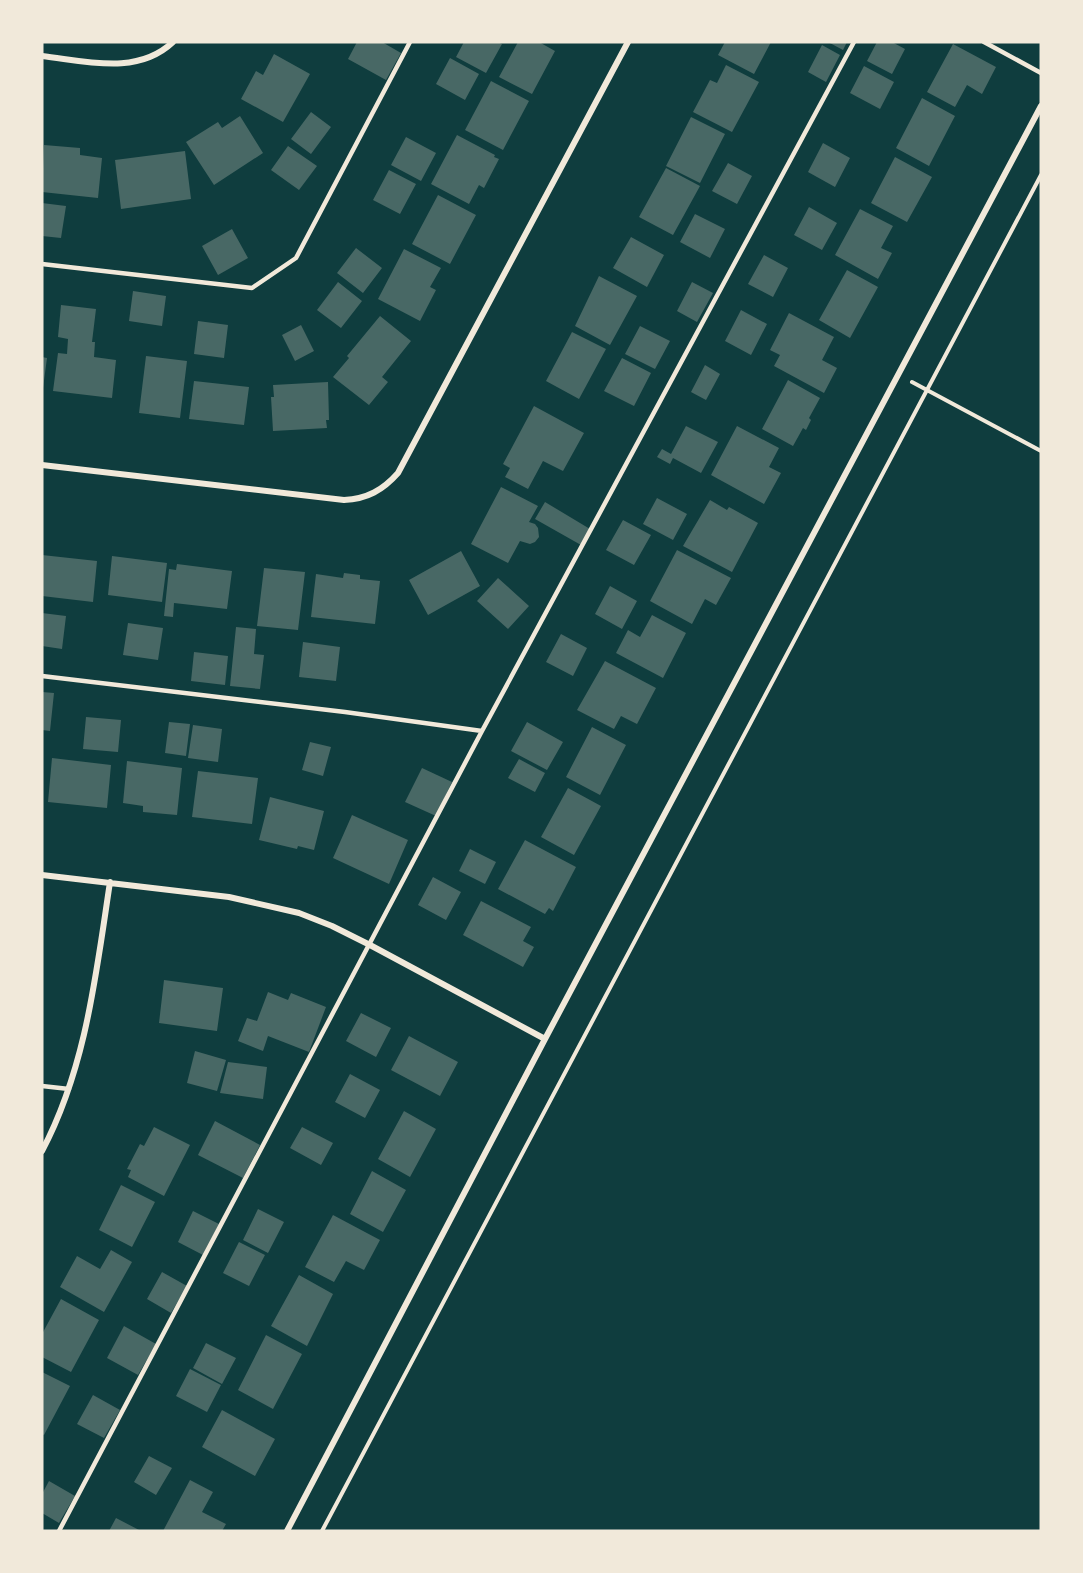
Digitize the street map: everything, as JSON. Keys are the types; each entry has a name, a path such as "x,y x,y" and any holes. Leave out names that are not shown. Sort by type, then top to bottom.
{"street":[{"path":"42,56 124,64 142,61 173,42"},
{"path":"42,465 344,500 361,499 387,485 398,473 628,42"},
{"path":"287,1531 545,1039 1041,106"},
{"path":"42,875 229,897 299,912 370,945 545,1039"},
{"path":"42,1151 70,1089 83,1046 110,882"}],"lane":[{"path":"42,264 252,288 296,258 410,42"},
{"path":"59,1531 483,731 854,42"},
{"path":"984,42 1041,73"},
{"path":"42,676 483,731"},
{"path":"42,1086 70,1089"}],"path":[{"path":"322,1531 1041,175"},
{"path":"898,376 1041,452"}],"building":[{"path":"357,42 382,42 401,53 386,80 348,59"},
{"path":"464,42 502,44 486,73 456,57"},
{"path":"518,42 539,42 555,51 532,94 499,77"},
{"path":"725,42 771,42 754,74 718,55"},
{"path":"828,42 847,42 843,50"},
{"path":"877,42 892,42 905,49 892,74 867,61"},
{"path":"953,44 996,67 982,94 967,85 955,107 927,92"},
{"path":"822,45 840,55 826,82 808,72"},
{"path":"274,54 310,74 283,122 241,99 256,71 263,75"},
{"path":"450,58 479,74 465,100 436,84"},
{"path":"726,65 759,82 732,132 693,112 710,80 717,83"},
{"path":"864,66 894,82 880,109 850,93"},
{"path":"491,81 529,101 503,150 465,130"},
{"path":"922,98 955,116 929,166 896,148"},
{"path":"311,112 331,127 311,154 291,139"},
{"path":"240,116 263,153 214,185 186,142 218,122 222,128"},
{"path":"691,117 725,134 700,183 666,166"},
{"path":"457,135 499,159 484,188 479,185 469,204 431,184"},
{"path":"406,137 436,153 421,181 391,165"},
{"path":"823,143 850,158 835,187 808,172"},
{"path":"44,145 80,148 80,155 102,158 98,198 42,192"},
{"path":"288,146 317,166 299,190 271,170"},
{"path":"185,151 191,199 121,209 115,160"},
{"path":"895,157 932,177 907,222 871,203"},
{"path":"728,163 752,176 737,204 712,191"},
{"path":"666,168 700,186 673,235 639,217"},
{"path":"389,170 416,184 400,214 373,200"},
{"path":"438,195 476,215 450,264 412,244"},
{"path":"42,203 66,206 61,238 42,236"},
{"path":"809,207 837,223 822,250 794,235"},
{"path":"860,209 893,226 881,248 892,253 878,279 835,255"},
{"path":"695,214 725,229 710,258 680,242"},
{"path":"232,229 248,258 218,275 202,246"},
{"path":"631,237 664,255 647,287 613,268"},
{"path":"356,248 382,268 363,293 337,273"},
{"path":"404,249 441,268 430,287 436,290 420,321 378,299"},
{"path":"764,255 788,268 773,297 748,284"},
{"path":"847,270 878,287 850,338 819,320"},
{"path":"599,276 637,296 610,345 575,326"},
{"path":"338,282 362,301 341,328 317,310"},
{"path":"692,282 713,293 697,322 677,311"},
{"path":"133,291 166,296 162,326 129,321"},
{"path":"61,305 96,309 92,342 95,342 94,357 116,360 112,398 53,391 58,353 67,354 68,339 58,337"},
{"path":"741,310 767,324 751,355 725,341"},
{"path":"789,313 834,337 822,360 837,368 824,393 774,366 780,355 770,350"},
{"path":"380,316 411,341 382,377 388,382 369,405 333,377"},
{"path":"198,321 228,325 224,358 194,354"},
{"path":"301,325 314,351 295,361 282,335"},
{"path":"640,326 670,341 655,369 625,354"},
{"path":"572,332 606,349 579,399 546,381"},
{"path":"146,356 187,361 180,418 139,413"},
{"path":"42,357 47,358 43,388 42,388"},
{"path":"622,358 651,373 634,406 604,391"},
{"path":"705,365 720,374 706,400 691,392"},
{"path":"788,380 820,398 809,418 811,420 806,430 803,428 793,446 762,429"},
{"path":"194,381 249,387 244,425 189,419"},
{"path":"328,382 329,420 326,420 327,428 273,431 271,397 274,397 273,385"},
{"path":"534,406 584,433 563,471 543,461 528,489 505,477 510,468 503,464"},
{"path":"686,426 718,442 701,473 673,458 670,464 657,457 662,449 671,454"},
{"path":"737,426 779,448 769,467 781,473 764,504 711,475"},
{"path":"501,487 538,506 529,522 538,528 539,537 530,544 520,541 508,563 471,544"},
{"path":"657,498 687,514 673,540 643,524"},
{"path":"710,500 727,510 729,507 758,523 732,572 683,546"},
{"path":"545,502 590,529 581,545 535,519"},
{"path":"623,520 651,535 634,565 606,550"},
{"path":"677,550 731,578 716,605 705,599 692,624 650,601"},
{"path":"461,551 480,586 428,615 409,580"},
{"path":"42,555 97,561 93,602 42,596"},
{"path":"112,556 167,563 162,602 108,595"},
{"path":"177,564 232,571 227,609 174,603 173,617 164,616 169,569 176,570"},
{"path":"264,568 305,572 298,630 257,626"},
{"path":"344,573 360,575 360,579 380,581 375,624 311,617 316,574 343,578"},
{"path":"498,578 529,606 508,629 477,601"},
{"path":"610,586 637,601 622,629 595,614"},
{"path":"42,613 66,616 62,649 42,646"},
{"path":"652,615 686,633 663,678 616,653 628,630 640,637"},
{"path":"128,623 163,628 158,660 123,655"},
{"path":"236,627 256,629 254,654 264,655 260,689 230,686"},
{"path":"561,634 587,648 573,676 546,662"},
{"path":"303,642 340,647 336,681 299,677"},
{"path":"194,652 228,656 225,685 191,681"},
{"path":"605,661 656,688 637,724 621,716 614,729 577,710"},
{"path":"42,692 54,693 50,731 42,730"},
{"path":"86,717 121,720 118,752 83,749"},
{"path":"169,722 190,724 186,756 165,753"},
{"path":"527,722 563,742 547,770 511,751"},
{"path":"193,725 222,729 218,762 188,758"},
{"path":"592,727 626,745 600,795 566,777"},
{"path":"310,742 331,747 323,776 302,770"},
{"path":"52,758 111,765 107,808 48,802"},
{"path":"519,759 545,773 535,792 508,778"},
{"path":"127,761 182,768 177,815 143,812 143,806 123,803"},
{"path":"422,768 452,782 436,816 405,802"},
{"path":"198,771 258,778 252,824 192,817"},
{"path":"568,788 601,806 574,855 541,837"},
{"path":"270,797 324,811 314,850 298,846 297,849 259,840"},
{"path":"352,815 408,840 389,884 333,858"},
{"path":"525,840 576,867 553,911 549,908 545,914 498,889"},
{"path":"470,849 496,862 485,884 459,871"},
{"path":"433,877 461,892 446,920 418,905"},
{"path":"481,901 531,927 523,941 534,947 523,967 463,935"},
{"path":"164,980 223,988 217,1031 159,1023"},
{"path":"268,992 288,1000 291,993 326,1007 309,1052 268,1036 263,1051 238,1041 247,1018 257,1021"},
{"path":"361,1013 391,1028 376,1057 346,1041"},
{"path":"409,1036 458,1062 440,1096 391,1070"},
{"path":"195,1051 226,1060 217,1091 187,1083"},
{"path":"228,1062 267,1067 263,1099 220,1093"},
{"path":"350,1074 380,1090 365,1118 335,1102"},
{"path":"404,1111 436,1129 410,1177 378,1159"},
{"path":"215,1121 260,1145 243,1178 198,1155"},
{"path":"154,1127 190,1145 164,1196 128,1177 131,1170 127,1169 140,1144 144,1146"},
{"path":"302,1127 333,1143 321,1165 290,1148"},
{"path":"372,1171 406,1190 383,1232 350,1214"},
{"path":"121,1185 155,1202 132,1247 99,1230"},
{"path":"258,1209 284,1222 268,1253 243,1240"},
{"path":"193,1211 219,1224 203,1255 178,1242"},
{"path":"333,1215 380,1240 364,1270 346,1261 334,1282 305,1267"},
{"path":"239,1242 265,1255 249,1286 223,1273"},
{"path":"111,1250 132,1262 104,1312 60,1287 77,1256 100,1269"},
{"path":"162,1272 187,1286 171,1313 147,1299"},
{"path":"299,1275 333,1294 307,1346 271,1326"},
{"path":"61,1299 99,1320 71,1372 42,1357 42,1334"},
{"path":"124,1326 156,1344 138,1375 107,1358"},
{"path":"266,1335 302,1354 273,1409 238,1390"},
{"path":"206,1343 236,1358 222,1384 193,1368"},
{"path":"190,1369 221,1385 207,1412 176,1396"},
{"path":"42,1372 70,1386 44,1435 42,1434"},
{"path":"93,1395 120,1410 104,1438 77,1424"},
{"path":"222,1410 275,1439 255,1476 202,1447"},
{"path":"149,1456 172,1468 156,1495 134,1482"},
{"path":"190,1480 213,1492 202,1512 226,1524 222,1531 163,1531"},
{"path":"49,1481 75,1496 59,1523 42,1513 42,1494"},
{"path":"116,1518 141,1531 109,1531"}]}
